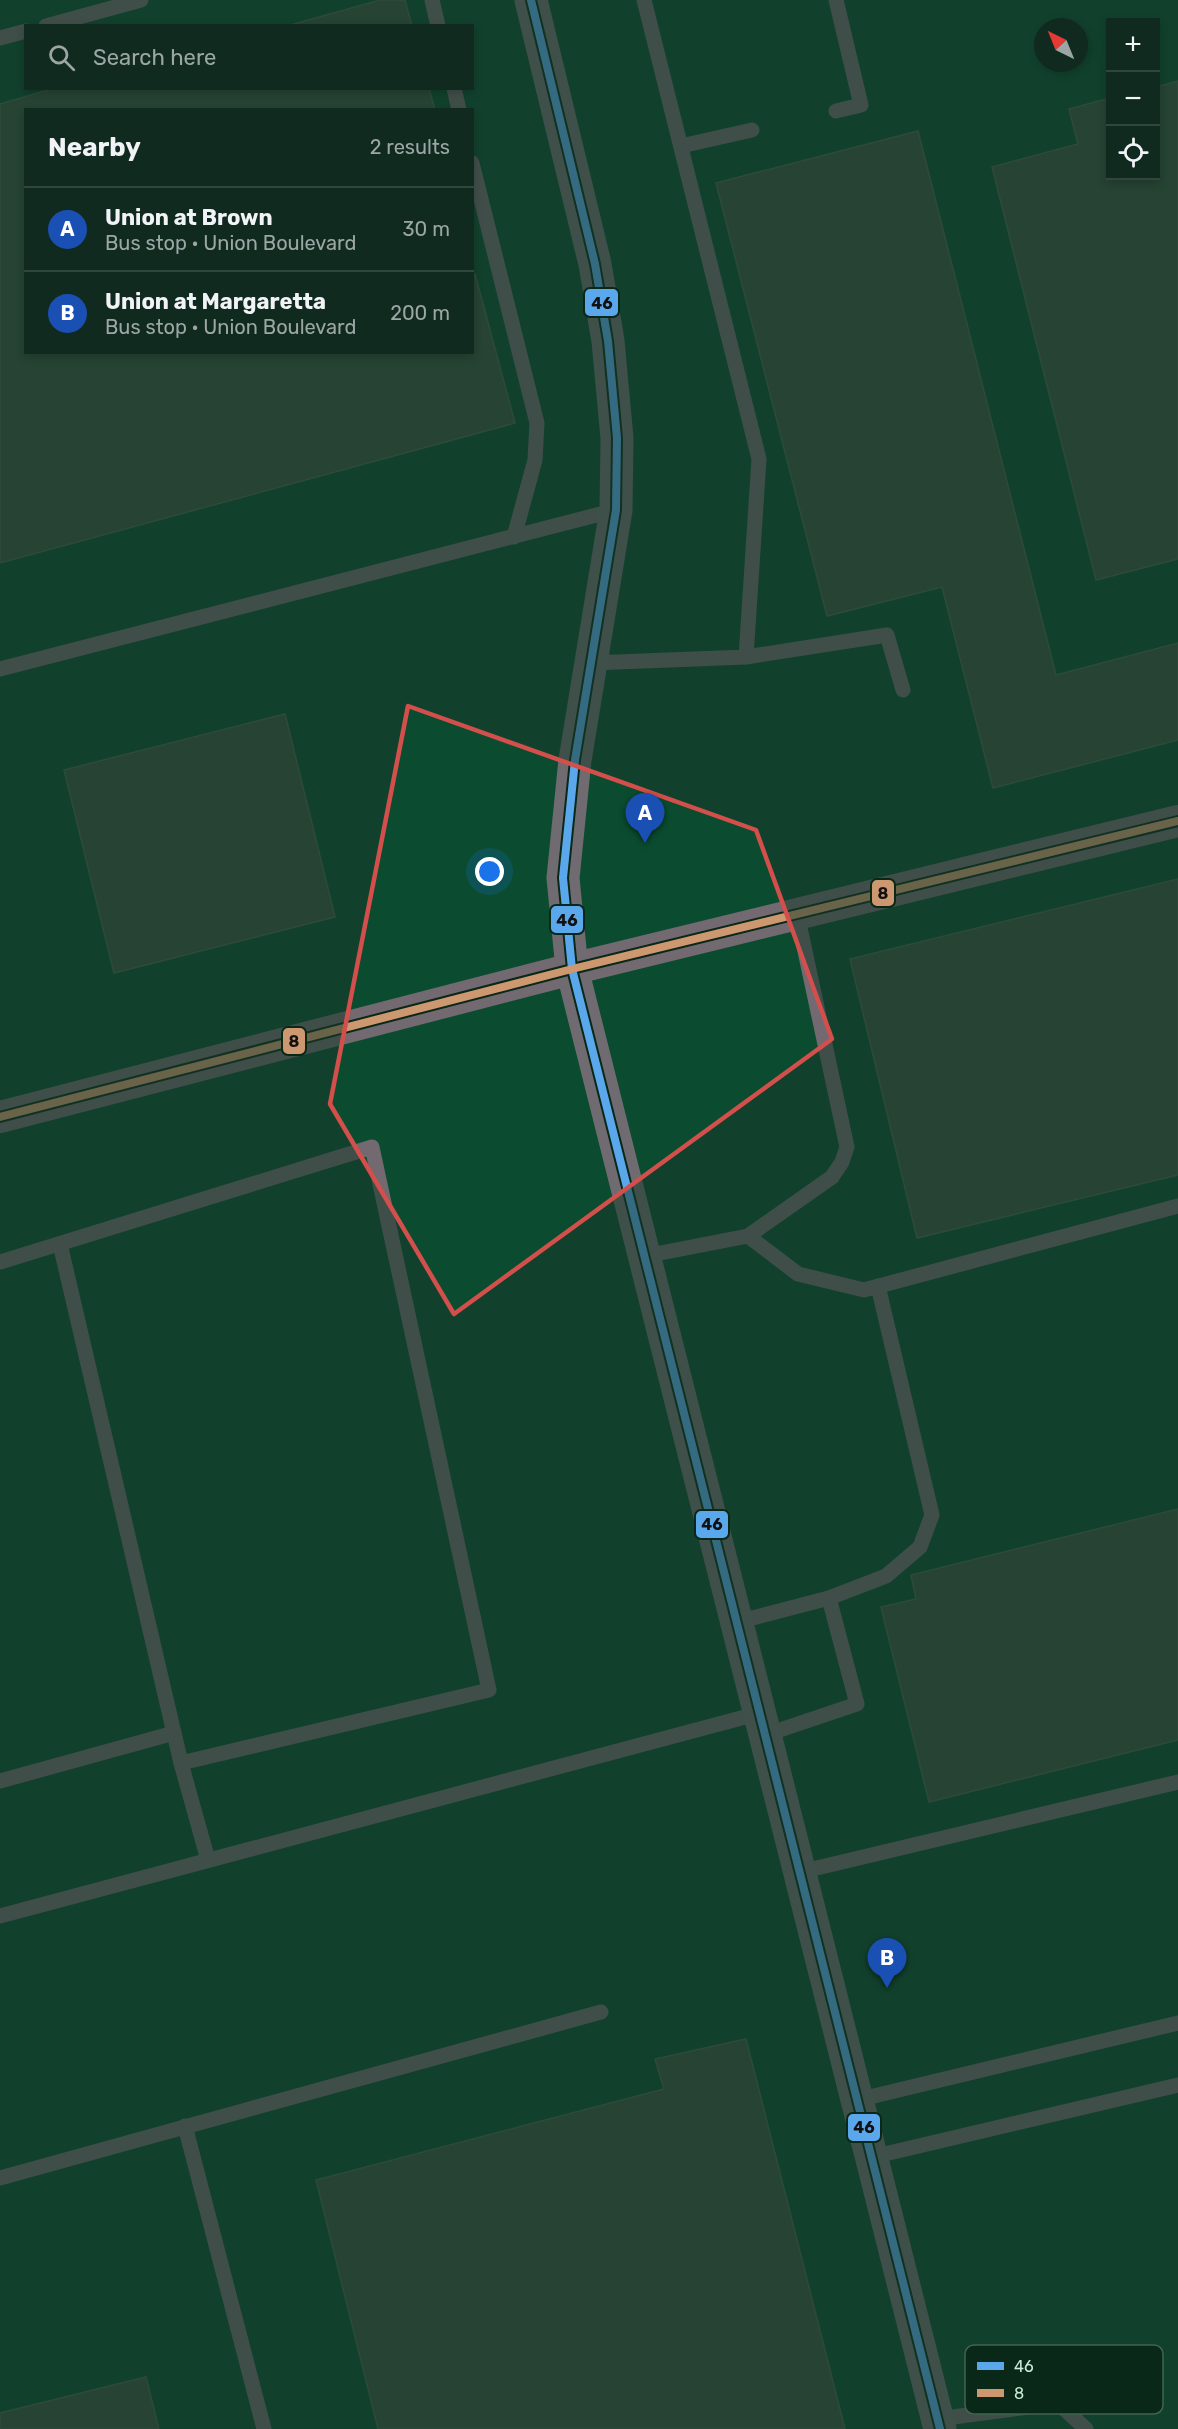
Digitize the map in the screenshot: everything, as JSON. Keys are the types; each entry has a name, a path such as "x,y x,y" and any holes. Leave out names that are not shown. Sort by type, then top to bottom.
{"main road":[{"path":"531,0 595,264 606,330 617,438 616,510 574,760 563,878 572,969 939,2424"}],"street":[{"path":"0,1117 572,969 1178,821"}],"lane":[{"path":"53,24 141,0"},
{"path":"432,0 438,24"},
{"path":"644,0 759,459 746,657"},
{"path":"836,0 861,105 836,111"},
{"path":"0,38 24,32"},
{"path":"454,90 459,108"},
{"path":"681,146 752,130"},
{"path":"474,171 537,423 535,460 514,537"},
{"path":"0,669 616,510"},
{"path":"591,663 746,657 887,635 903,690"},
{"path":"645,1256 748,1236 832,1177 842,1162 847,1147 797,914"},
{"path":"0,1262 372,1147 489,1690 181,1763"},
{"path":"748,1236 798,1274 864,1290 1178,1206"},
{"path":"60,1244 181,1763 208,1860"},
{"path":"737,1622 829,1598 886,1576 920,1547 932,1515 878,1287"},
{"path":"0,1916 208,1860 763,1724 857,1704 829,1598"},
{"path":"0,1781 174,1733"},
{"path":"800,1872 1178,1782"},
{"path":"0,2178 601,2012"},
{"path":"857,2100 1178,2023"},
{"path":"872,2157 1178,2085"},
{"path":"185,2126 264,2429"},
{"path":"939,2424 996,2414"},
{"path":"1070,2414 1086,2429"}],"highlighted area":[{"path":"408,706 756,830 832,1039 454,1314 330,1104"}],"shaded area":[{"path":"0,0 1178,0 1178,2429 0,2429"}],"building":[{"path":"380,0 405,0 411,24 294,24"},
{"path":"1178,81 1178,559 1096,580 992,167 1078,144 1069,109 1106,99 1106,180 1160,180 1160,86"},
{"path":"48,90 430,90 434,108 24,108 24,354 474,354 475,274 515,423 0,563 0,104"},
{"path":"918,131 1056,675 1178,643 1178,740 993,788 942,587 827,616 716,183"},
{"path":"285,714 335,917 114,973 64,770"},
{"path":"1178,879 1178,1175 917,1238 850,959"},
{"path":"1178,1509 1178,1740 929,1802 881,1607 916,1599 911,1575"},
{"path":"746,2039 845,2429 378,2429 316,2180 664,2089 655,2059"},
{"path":"146,2377 159,2429 0,2429 0,2413"}],"transit line":[{"name":"46","path":"531,0 595,264 608,341 617,438 616,510 575,760 563,878 572,969 940,2429"},
{"name":"8","path":"0,1117 572,969 1178,821"}],"place":[{"name":"Union at Brown","path":"645,843"},
{"name":"Union at Margaretta","path":"887,1988"}]}
